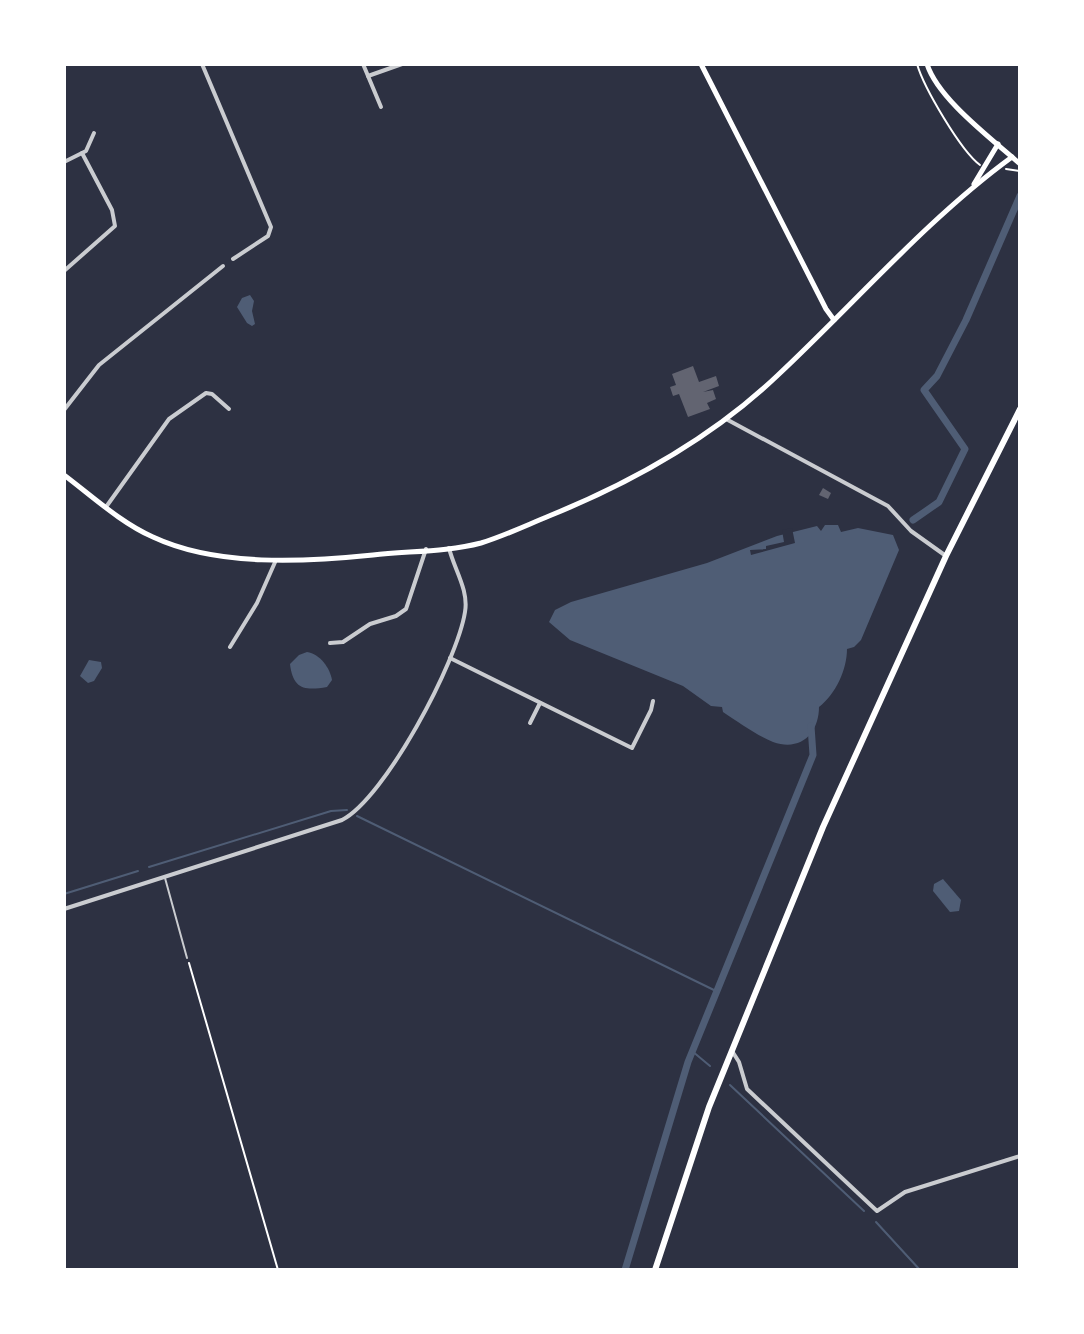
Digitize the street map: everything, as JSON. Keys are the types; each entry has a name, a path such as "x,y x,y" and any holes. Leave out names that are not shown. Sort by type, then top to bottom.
{"highway":[{"path":"655,1270 709,1107 823,827 946,556 1020,409"}],"main road":[{"path":"701,64 834,320"},
{"path":"927,64 940,89 1020,164"},
{"path":"973,187 998,144"},
{"path":"64,475 106,507 155,538 191,550 276,560 322,560 449,548 498,537 643,474 726,419 779,374 973,187 1012,157"}],"street":[{"path":"202,64 271,227 271,234 233,259"},
{"path":"363,64 381,107"},
{"path":"368,76 402,64"},
{"path":"64,162 86,151 94,133"},
{"path":"64,271 115,226 112,210 82,153"},
{"path":"64,410 99,365 223,266"},
{"path":"106,507 169,419 206,393 212,394 229,409"},
{"path":"726,419 888,506 911,531 946,556"},
{"path":"64,909 353,814 367,800 428,708 450,658 465,614 466,601 449,548"},
{"path":"330,643 343,642 370,624 396,616 406,609 426,549"},
{"path":"230,647 257,603 276,560"},
{"path":"450,658 630,750 653,701"},
{"path":"530,723 540,703"},
{"path":"732,1050 747,1089 877,1211 905,1192 1020,1156"}],"lane":[{"path":"164,877 187,958"}],"path":[{"path":"917,64 923,81 962,145 981,166"},
{"path":"1000,171 1011,168 1020,171"},
{"path":"1020,240 1020,258"},
{"path":"187,958 278,1270"}],"water":[{"path":"250,295 254,301 252,311 255,324 252,326 237,307 242,298"},
{"path":"825,525 838,525 841,532 858,528 893,535 899,550 861,640 847,649 839,681 819,707 812,732 800,742 773,742 723,712 722,707 711,706 683,686 570,640 549,622 555,610 571,602 707,563 777,536 817,526 821,531"},
{"path":"307,652 327,666 332,680 327,687 306,688 294,679 290,664"},
{"path":"89,660 101,662 102,668 94,681 88,683 80,676"},
{"path":"943,879 961,900 959,911 950,912 933,891 934,884"}],"pier":[{"path":"792,528 795,543 751,555 750,550 766,549 766,546 784,542 782,530"}],"building":[{"path":"693,366 699,382 716,376 719,386 703,392 713,390 716,399 707,403 710,409 688,417 679,394 673,396 670,387 676,385 672,374"},
{"path":"823,488 831,493 828,499 819,495"}],"waterway":[{"path":"913,520 939,502 965,449 924,390 937,376 966,320 1020,196"},
{"path":"625,1270 688,1062 813,755 811,726"},
{"path":"149,867 331,811 347,810"},
{"path":"357,816 718,992"},
{"path":"64,894 138,871"},
{"path":"692,1051 710,1066"},
{"path":"730,1085 864,1211"},
{"path":"876,1222 920,1270"}]}
